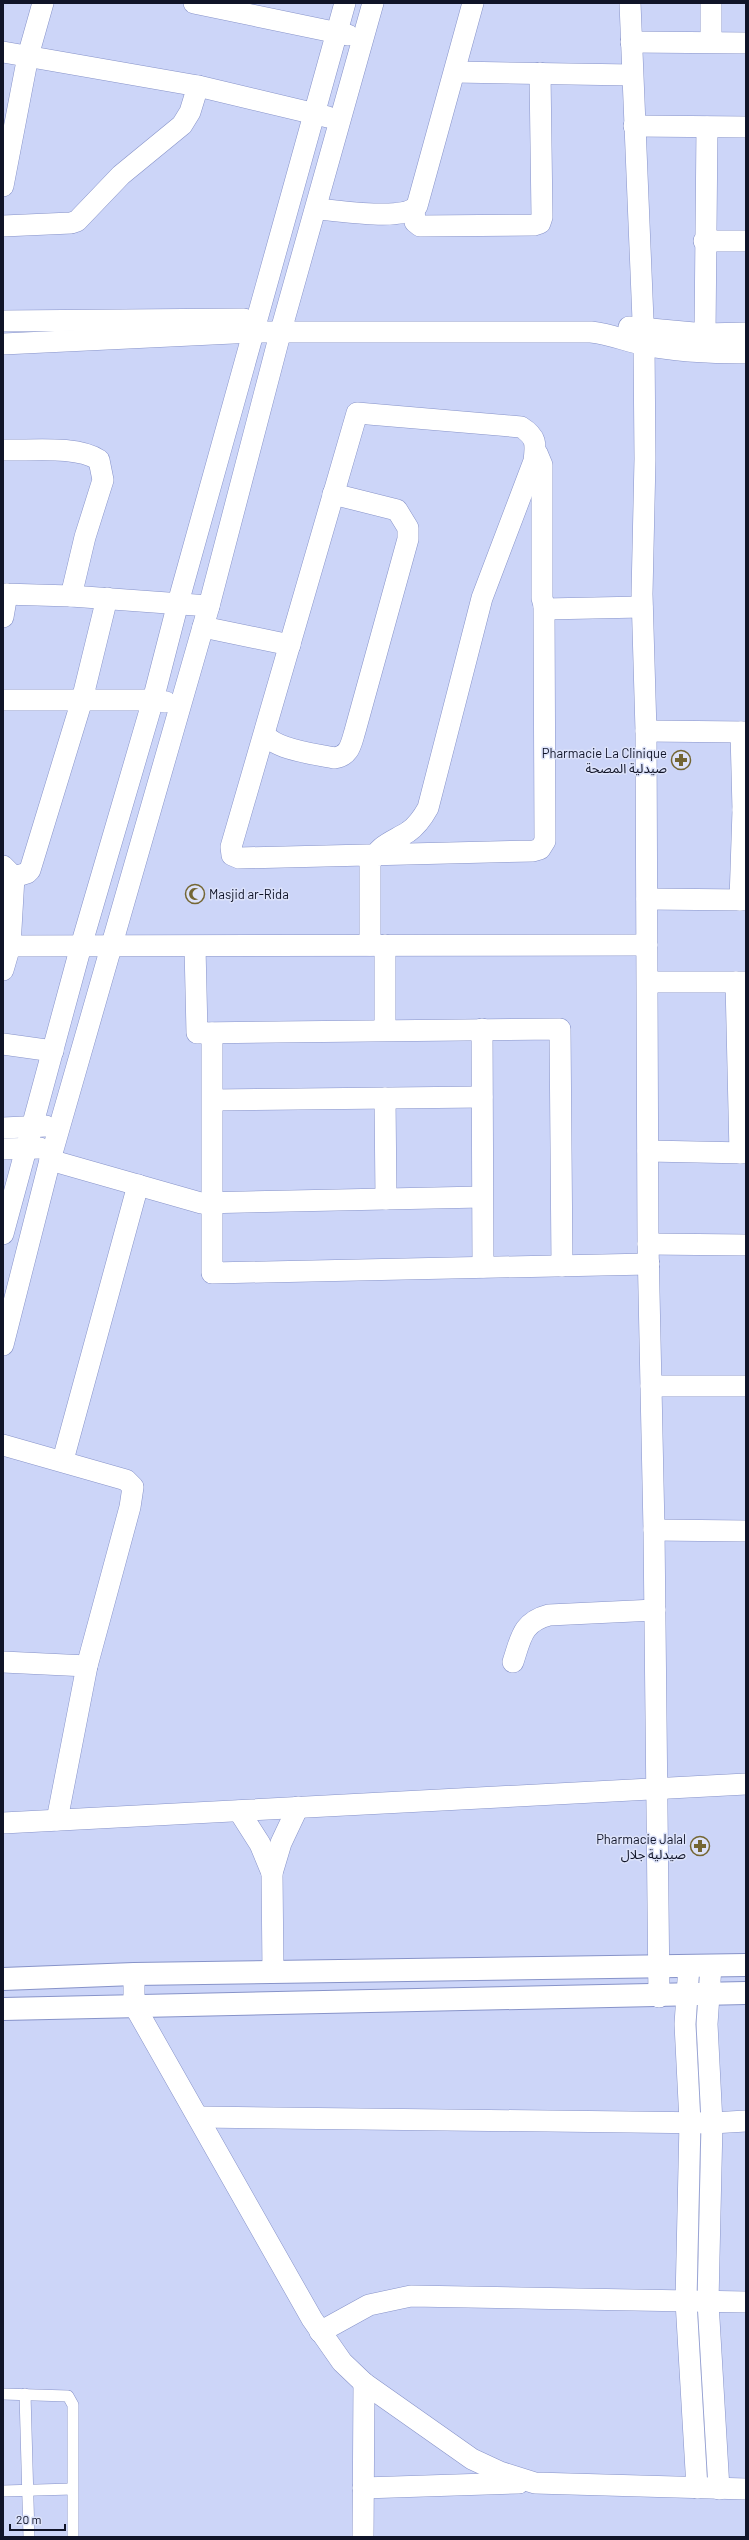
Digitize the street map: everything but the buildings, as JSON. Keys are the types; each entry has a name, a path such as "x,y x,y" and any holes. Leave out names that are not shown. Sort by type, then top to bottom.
{"main road":[{"path":"3,1979 134,1974 746,1965"},
{"path":"3,2009 746,1993"}],"street":[{"path":"3,186 28,56 43,3"},
{"path":"194,3 272,10 336,33 362,38"},
{"path":"5,1222 27,1148 81,946 153,700 178,603 345,3"},
{"path":"3,1345 52,1154 209,606 282,327 341,122 362,38 373,3"},
{"path":"473,3 421,195 414,209 414,222 420,226 534,225 540,223 542,218 540,73"},
{"path":"630,3 643,337 645,459 642,607 646,731 648,1254 654,1530 659,1996"},
{"path":"711,3 711,42"},
{"path":"631,42 746,43"},
{"path":"3,52 198,86 314,113 341,122"},
{"path":"455,72 632,75"},
{"path":"3,226 77,221 121,175 182,125 190,112 198,86"},
{"path":"634,126 746,127"},
{"path":"705,334 704,241 707,126"},
{"path":"316,209 392,214 406,213 414,209"},
{"path":"704,241 746,241"},
{"path":"3,321 591,332 643,337 746,333"},
{"path":"3,344 256,326"},
{"path":"643,337 704,353 746,353"},
{"path":"385,1030 370,864 374,856 391,840 408,832 421,820 428,808 482,598 534,461 536,440 532,433 521,427 357,413 266,734 231,848 232,855 239,858 374,856 533,851 540,849 545,841 544,607 542,598 542,465 536,448"},
{"path":"3,450 77,452 89,454 99,460 103,480 85,536 71,596"},
{"path":"266,734 269,740 281,746 334,758 342,757 348,752 355,731 408,539 408,528 397,510 333,494"},
{"path":"3,617 5,594 107,598 209,606"},
{"path":"3,970 7,946 8,872 27,873 30,870 82,700 107,598"},
{"path":"544,607 550,610 642,607"},
{"path":"203,626 290,645"},
{"path":"3,700 153,700 181,705"},
{"path":"646,731 743,732 744,810 743,900 647,899"},
{"path":"7,946 195,947 647,945"},
{"path":"195,947 197,1033 560,1029 562,1266"},
{"path":"648,982 741,982 743,1153 648,1151"},
{"path":"482,1029 482,1267"},
{"path":"212,1033 212,1273 562,1266 648,1254 746,1245"},
{"path":"3,1044 53,1051"},
{"path":"213,1100 482,1097"},
{"path":"385,1098 386,1199"},
{"path":"3,1128 60,1126"},
{"path":"3,1149 27,1148 52,1154 138,1185 201,1203 482,1197"},
{"path":"62,1460 138,1185"},
{"path":"651,1386 746,1386"},
{"path":"3,1445 62,1460 126,1480 133,1487 130,1507 87,1666 57,1820"},
{"path":"654,1530 746,1531"},
{"path":"512,1662 523,1633 528,1625 538,1618 549,1616 655,1610"},
{"path":"3,1662 87,1666"},
{"path":"3,1823 746,1784"},
{"path":"273,1972 272,1873 281,1843 298,1807"},
{"path":"238,1811 260,1844 272,1873"},
{"path":"689,1966 685,2024 690,2122 686,2301 697,2488"},
{"path":"711,1966 708,1994 712,2122 708,2302 719,2489"},
{"path":"134,1974 134,2005 320,2332 342,2362 364,2383 472,2459 500,2472 536,2483"},
{"path":"198,2117 690,2122 746,2121"},
{"path":"320,2332 369,2305 411,2296 746,2302"},
{"path":"363,2537 364,2383"},
{"path":"363,2488 536,2483 746,2489"}],"lane":[{"path":"3,2394 68,2396 73,2405 73,2537"},
{"path":"25,2394 29,2537"},
{"path":"3,2491 72,2489"}],"place":[{"name":"Pharmacie La Clinique صيدلية المصحة","path":"681,760"},
{"name":"Masjid ar-Rida","path":"195,894"},
{"name":"Pharmacie Jalal صيدلية جلال","path":"700,1846"}]}
